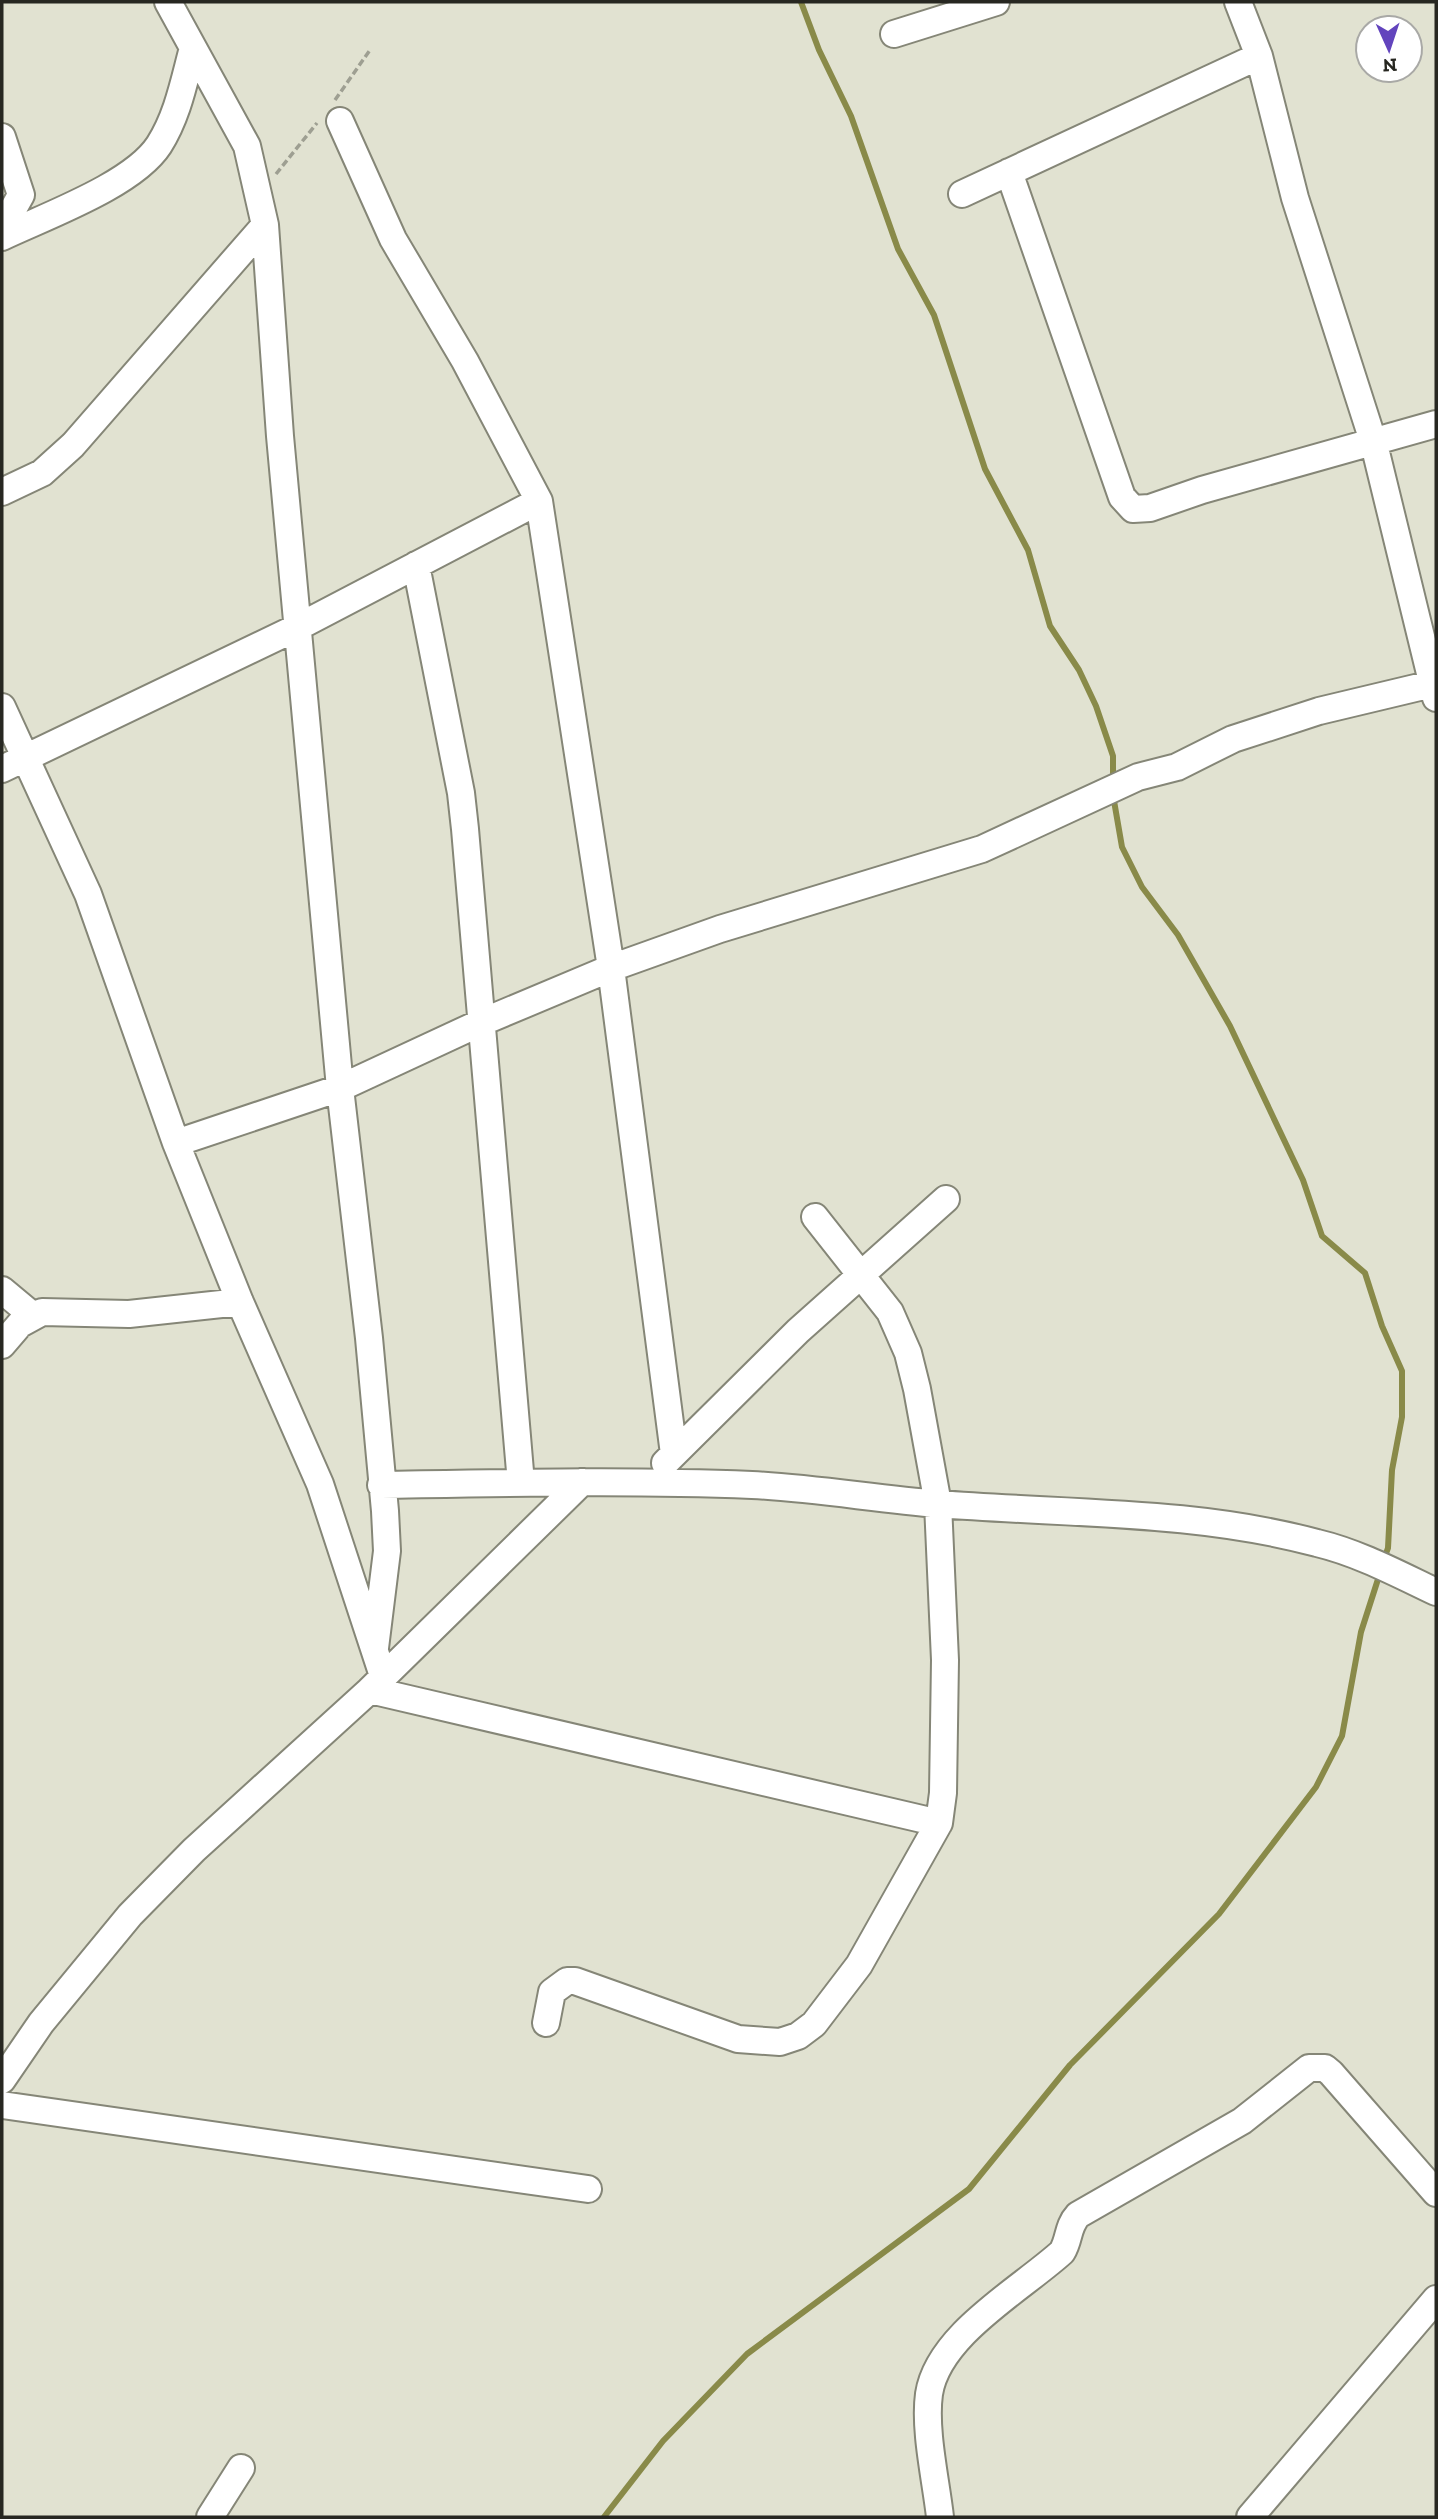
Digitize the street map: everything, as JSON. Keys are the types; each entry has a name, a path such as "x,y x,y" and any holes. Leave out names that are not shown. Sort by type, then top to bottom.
{"street":[{"path":"167,2 247,146 265,225 340,1087 369,1338 387,1551 375,1648 376,1683"},
{"path":"894,34 996,2"},
{"path":"176,1143 340,1087 480,1023 611,968 720,929 982,849 1138,777 1177,767 1233,738 1294,719 1434,691 1374,444 1295,198 1259,55 1238,2"},
{"path":"2,237 137,169 158,146 169,126 193,48"},
{"path":"961,194 1259,55"},
{"path":"340,121 393,239 465,360 539,501 611,968 674,1454"},
{"path":"2,137 21,195 2,229"},
{"path":"1009,172 1122,497 1133,509 1143,510 1202,490 1374,444 1436,424"},
{"path":"2,492 42,473 73,445 265,225"},
{"path":"14,764 298,627 539,501"},
{"path":"416,565 461,793 521,1483"},
{"path":"2,706 14,764 88,894 176,1143 240,1302 320,1484 375,1648"},
{"path":"645,1483 860,1275 946,1199"},
{"path":"546,2023 552,1992 567,1981 575,1981 738,2039 780,2042 798,2036 814,2024 859,1965 939,1823 943,1793 945,1660 938,1504 908,1353 890,1312 815,1217"},
{"path":"2,1290 32,1315"},
{"path":"2,1345 32,1315 42,1312 129,1314 240,1302"},
{"path":"381,1485 582,1482 754,1485 938,1504 1142,1516 1241,1528 1318,1543 1363,1559 1436,1592"},
{"path":"2,2080 41,2023 130,1915 194,1850 376,1683 582,1482"},
{"path":"376,1683 939,1823"},
{"path":"940,2517 929,2415 929,2394 937,2370 954,2343 1062,2252 1067,2244 1068,2228 1078,2215 1242,2121 1309,2068 1317,2066 1331,2073 1420,2178 1436,2193"},
{"path":"2,2105 588,2189"},
{"path":"1250,2517 1436,2299"},
{"path":"210,2517 241,2468"}],"waterway":[{"path":"801,2 819,50 851,116 898,249 934,315 985,469 1028,550 1050,626 1079,670 1096,706 1113,756 1113,781"},
{"path":"1113,795 1122,847 1142,887 1178,935 1230,1026 1303,1180 1322,1236 1365,1273 1382,1326 1402,1371 1402,1417 1392,1470 1388,1548 1384,1559"},
{"path":"604,2517 663,2441 747,2354 969,2189 1070,2065 1219,1914 1316,1787 1342,1736 1361,1632 1380,1573"}]}
